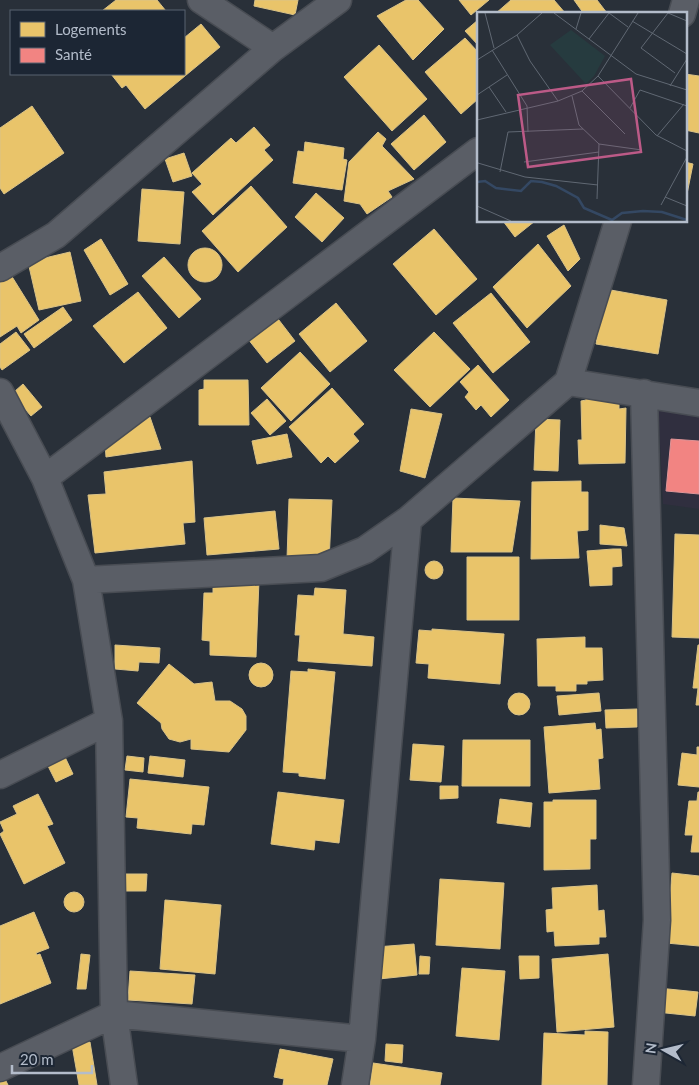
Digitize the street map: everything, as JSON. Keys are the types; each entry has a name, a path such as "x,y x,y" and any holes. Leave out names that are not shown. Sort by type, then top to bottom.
{"street":[{"path":"201,0 272,48"},
{"path":"0,268 56,234 272,48 338,0"},
{"path":"45,478 477,152"},
{"path":"86,580 321,568 365,550 408,520 568,382 618,222"},
{"path":"568,382 699,403"},
{"path":"0,392 45,478 86,580 109,721 114,1014 124,1085"},
{"path":"644,393 657,920 646,1085"},
{"path":"355,1085 362,1039 408,520"},
{"path":"0,775 109,721"},
{"path":"0,1068 114,1014 362,1039"}],"shaded area":[{"path":"658,405 699,412 699,509 663,504"}],"building: Logements":[{"path":"116,0 157,0 165,10 103,10"},
{"path":"255,0 298,0 295,15 254,6"},
{"path":"406,0 418,0 444,29 413,60 377,16"},
{"path":"459,0 489,0 471,15"},
{"path":"511,0 554,0 564,12 497,12"},
{"path":"574,0 597,0 606,12 583,12"},
{"path":"477,21 477,44 465,31"},
{"path":"201,24 220,47 145,109 126,85 122,88 112,75 185,75 185,37"},
{"path":"465,38 477,51 477,100 461,114 425,72"},
{"path":"379,45 427,99 392,131 344,77"},
{"path":"686,74 699,76 699,133 686,130"},
{"path":"32,106 64,153 4,194 0,188 0,128"},
{"path":"424,115 446,142 414,170 391,144"},
{"path":"254,127 270,145 264,150 273,160 213,215 192,192 202,184 192,173 231,138 236,143"},
{"path":"378,132 386,139 382,146 414,179 388,191 392,197 367,214 360,204 344,201 349,162"},
{"path":"305,142 344,148 343,159 347,160 342,190 293,183 298,151 304,152"},
{"path":"184,153 192,176 173,182 165,159"},
{"path":"686,162 693,164 686,194"},
{"path":"251,186 287,227 238,272 202,231"},
{"path":"142,189 184,192 180,244 138,241"},
{"path":"316,193 344,218 322,242 295,217"},
{"path":"504,222 534,222 515,237"},
{"path":"564,225 580,259 568,271 547,236"},
{"path":"434,229 477,279 436,315 393,264"},
{"path":"101,239 128,284 110,295 84,250"},
{"path":"538,244 571,286 527,328 493,287"},
{"path":"205,248 217,253 222,265 217,277 205,282 193,277 188,265 193,253"},
{"path":"70,252 81,301 39,310 28,262"},
{"path":"164,257 201,299 179,318 142,276"},
{"path":"11,275 39,320 21,333 17,326 0,337 0,282"},
{"path":"605,289 667,300 658,354 596,344"},
{"path":"138,292 167,328 124,363 93,326"},
{"path":"491,293 530,342 493,373 453,323"},
{"path":"336,303 367,341 330,372 299,334"},
{"path":"63,307 72,320 34,348 24,334"},
{"path":"272,311 295,341 267,363 244,334"},
{"path":"16,332 30,350 2,370 0,367 0,344"},
{"path":"434,332 470,369 430,407 394,370"},
{"path":"300,352 330,384 291,421 261,388"},
{"path":"478,365 509,400 491,417 481,405 476,410 465,397 469,392 460,382"},
{"path":"204,380 248,380 249,425 199,425 199,390 204,389"},
{"path":"23,384 42,407 31,416 19,402 14,392"},
{"path":"332,388 364,424 353,434 359,441 335,463 328,456 321,463 289,427"},
{"path":"586,395 619,401 619,409 626,408 625,463 579,464 578,440 582,440 581,401 586,400"},
{"path":"267,399 286,421 270,435 251,413"},
{"path":"411,409 442,414 425,478 400,471"},
{"path":"150,417 161,449 106,457 105,443"},
{"path":"536,419 560,420 558,471 534,470"},
{"path":"287,434 292,457 257,464 252,441"},
{"path":"192,461 195,522 183,523 185,544 95,553 88,495 106,494 104,472"},
{"path":"581,481 581,492 588,492 588,530 577,531 579,558 531,559 532,482"},
{"path":"453,498 520,501 512,552 451,552"},
{"path":"289,499 332,500 329,561 287,559"},
{"path":"275,511 279,549 207,555 204,518"},
{"path":"600,525 624,528 627,546 600,544"},
{"path":"675,534 699,535 699,638 672,637"},
{"path":"621,549 622,566 612,567 612,585 590,586 587,551"},
{"path":"467,557 519,557 519,620 467,620"},
{"path":"434,561 440,564 443,570 440,576 434,579 428,576 425,570 428,564"},
{"path":"213,579 259,580 256,657 210,655 210,641 202,640 204,593 213,593"},
{"path":"315,588 346,590 343,634 374,637 372,666 298,661 300,635 295,635 298,595 314,596"},
{"path":"432,629 504,634 500,684 428,678 429,664 416,663 419,630 432,631"},
{"path":"585,637 585,648 602,648 603,680 587,681 587,684 576,684 576,691 556,691 556,686 538,686 537,639"},
{"path":"115,645 160,648 159,663 139,662 138,671 115,669"},
{"path":"698,645 699,705 696,705 698,688 693,688"},
{"path":"261,663 270,666 273,675 270,684 261,687 252,684 249,675 252,666"},
{"path":"169,664 194,684 212,682 215,701 230,701 242,709 246,716 246,730 229,752 191,749 191,739 180,742 169,739 162,729 161,723 137,703"},
{"path":"308,669 335,672 325,779 299,776 299,773 283,772 291,671 308,672"},
{"path":"519,693 527,696 530,704 527,712 519,715 511,712 508,704 511,696"},
{"path":"599,693 601,711 559,715 557,696"},
{"path":"637,709 637,727 606,728 605,710"},
{"path":"595,723 596,730 601,729 603,758 598,759 600,789 549,793 544,727"},
{"path":"463,740 530,740 530,786 462,786"},
{"path":"413,744 444,746 441,782 410,780"},
{"path":"697,747 699,747 699,787 678,785 682,753 697,755"},
{"path":"127,756 144,758 143,772 125,770"},
{"path":"150,756 185,760 183,777 148,773"},
{"path":"65,757 73,774 56,782 48,766"},
{"path":"130,779 209,787 204,825 192,824 191,834 137,828 138,818 126,817"},
{"path":"440,786 458,786 458,798 440,799"},
{"path":"278,792 344,800 339,843 315,840 314,850 271,844"},
{"path":"698,792 699,852 691,852 693,835 685,835 689,801 697,801"},
{"path":"38,794 53,824 47,826 65,863 24,884 0,834 4,831 0,822 17,814 13,806"},
{"path":"500,799 532,803 530,827 497,823"},
{"path":"553,800 596,800 596,839 590,839 590,869 544,870 544,802 553,802"},
{"path":"672,873 699,876 699,946 666,943"},
{"path":"122,874 147,874 146,891 122,891"},
{"path":"440,879 504,883 500,949 436,945"},
{"path":"597,885 598,911 604,910 606,937 599,937 599,944 555,946 554,931 547,932 546,910 553,909 552,888"},
{"path":"70,892 78,892 84,898 84,906 78,912 70,912 64,906 64,898"},
{"path":"165,900 221,905 215,974 160,969"},
{"path":"34,912 49,948 36,953 37,955 40,954 51,983 0,1004 0,926"},
{"path":"414,944 417,975 379,979 376,947"},
{"path":"81,954 90,955 86,989 77,989"},
{"path":"608,954 614,1027 557,1032 552,959"},
{"path":"420,956 430,957 429,974 419,974"},
{"path":"519,956 539,956 539,978 520,979"},
{"path":"462,968 505,971 499,1040 456,1036"},
{"path":"130,971 195,975 192,1004 128,1000"},
{"path":"658,988 698,992 695,1016 656,1012"},
{"path":"585,1031 608,1032 607,1085 542,1085 544,1033 585,1035"},
{"path":"90,1042 97,1085 79,1085 72,1045"},
{"path":"386,1044 403,1045 402,1063 385,1061"},
{"path":"280,1049 333,1059 327,1085 283,1085 284,1079 274,1077"},
{"path":"373,1063 442,1073 440,1085 370,1085"},
{"path":"3,1075 8,1085 0,1085 0,1076"}],"building: Santé":[{"path":"671,439 699,441 699,494 666,491"}]}
